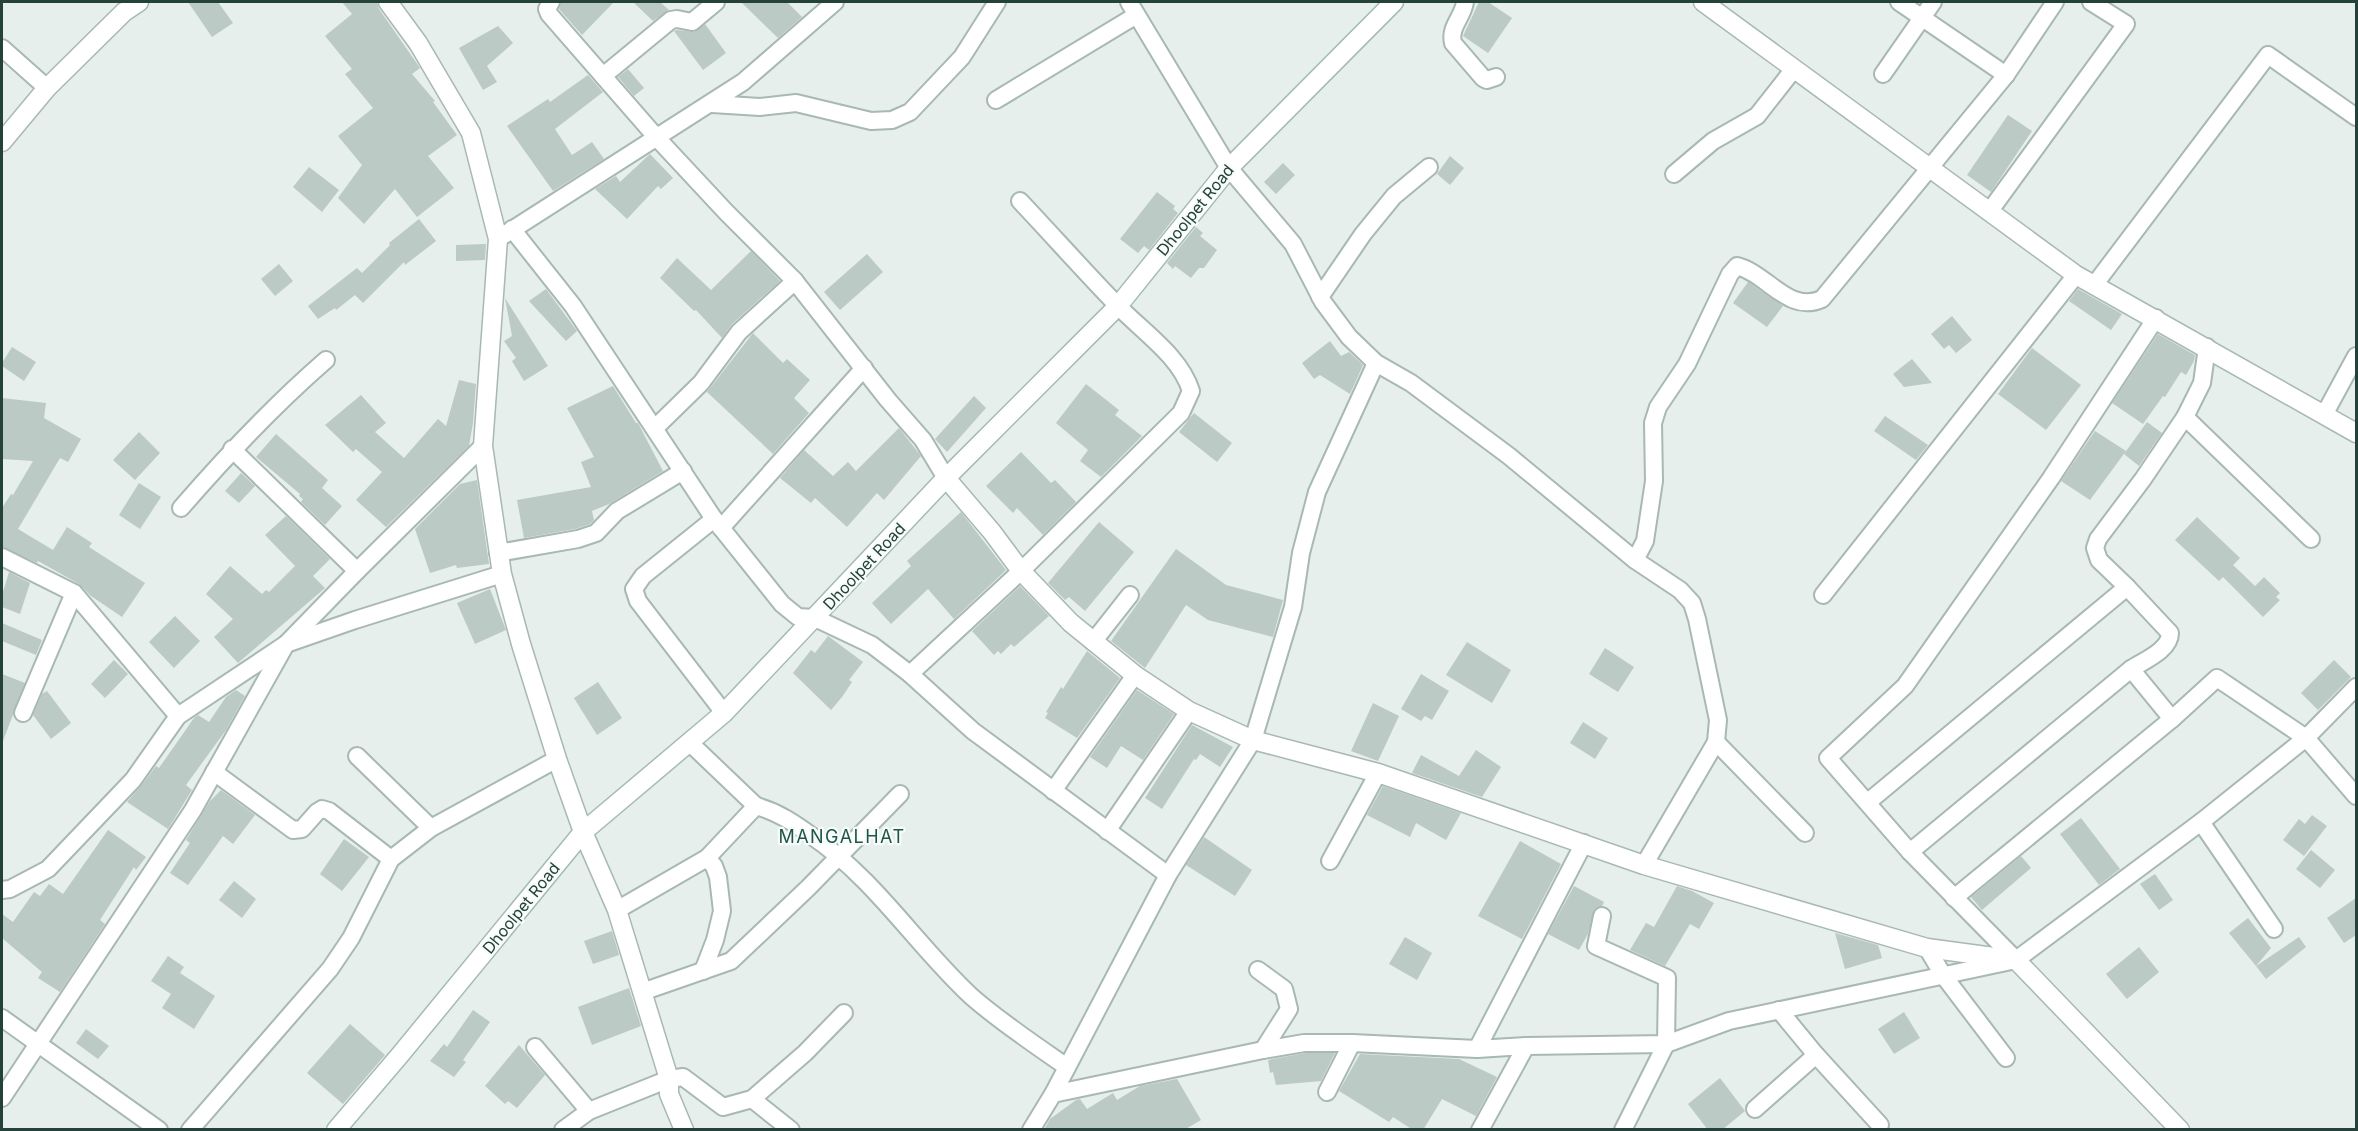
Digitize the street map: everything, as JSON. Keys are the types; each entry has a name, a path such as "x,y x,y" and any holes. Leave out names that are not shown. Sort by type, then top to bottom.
{"street":[{"path":"389,2 418,44 471,133 505,234 483,446 502,574 557,759 583,831 617,910 669,1079 669,1094 684,1130"},
{"path":"551,2 547,9 549,14 657,138 795,281 888,400 923,440 946,478 992,532 1021,571 1071,623 1093,642 1135,675 1189,711 1253,740 1378,773 1644,865 1927,948 2016,960"},
{"path":"603,76 670,20 692,22 716,2"},
{"path":"505,234 712,104 781,51 835,2"},
{"path":"712,104 760,107 796,103 871,121 892,120 910,112 962,57 997,2"},
{"name":"Dhoolpet Road","path":"336,1130 583,831 724,713 946,478 1118,306 1229,168 1394,2"},
{"path":"1465,2 1453,28 1451,36 1453,43 1483,78 1487,80 1496,77"},
{"path":"1703,2 2076,275 2156,318 2356,433"},
{"path":"1899,2 2006,75"},
{"path":"1883,74 1933,2"},
{"path":"1635,560 1645,541 1654,481 1653,423 1658,407 1687,364 1730,274 1737,266 1748,269 1795,302 1810,304 1821,299 2006,75 2055,2"},
{"path":"1989,212 2126,24 2091,2"},
{"path":"2,142 47,88 128,5"},
{"path":"996,100 1132,9 1229,168 1293,244 1320,297 1349,337 1376,363 1410,382 1509,456 1635,560 1680,590 1692,603 1718,720 1716,742 1644,865"},
{"path":"2,48 47,88"},
{"path":"2095,284 2268,55 2356,117"},
{"path":"1674,174 1713,141 1757,116 1793,70"},
{"path":"1320,297 1363,234 1394,196 1429,167"},
{"path":"910,674 1021,571 1181,413 1191,392 1187,376 1176,362 1118,306 1020,201"},
{"path":"505,234 573,306 718,523 782,604 798,617 815,618 872,645 910,674 973,731 1168,875"},
{"path":"1823,596 2076,275"},
{"path":"655,428 701,383 739,332 795,281"},
{"path":"2156,318 2051,478 1905,686 1828,758 1910,852 2180,1130"},
{"path":"1910,852 2131,669 2165,646 2170,640 2170,633 2099,560 2095,548 2098,539 2143,479 2185,417 2202,383 2207,347"},
{"path":"2324,415 2356,356"},
{"path":"181,508 232,449 281,399 326,360"},
{"path":"1030,1130 1053,1094 1168,875 1253,740 1293,606 1301,553 1317,492 1376,363"},
{"path":"724,713 638,601 634,589 643,576 718,523 864,368"},
{"path":"2185,417 2311,539"},
{"path":"2,890 10,889 48,868 133,780 178,716 285,644 483,446"},
{"path":"232,449 357,570"},
{"path":"498,553 578,539 596,533 617,511 683,471"},
{"path":"2,557 74,593 178,716"},
{"path":"2,1098 193,810 285,644 502,574"},
{"path":"1868,802 2127,587"},
{"path":"22,713 74,593"},
{"path":"1093,642 1130,595"},
{"path":"2131,669 2172,719"},
{"path":"1053,791 1135,675"},
{"path":"1954,898 2172,719 2217,678 2306,738 2356,796"},
{"path":"1053,1094 1304,1043 1477,1049 1666,1044 1729,1021 2016,960 2201,822 2306,738 2356,687"},
{"path":"1107,831 1189,711"},
{"path":"689,742 756,806 777,812 839,854 884,899 926,950 973,997 1067,1067"},
{"path":"1716,742 1805,833"},
{"path":"357,756 430,828"},
{"path":"190,1130 330,969 351,938 391,859 430,828 557,759"},
{"path":"214,772 293,830 302,829 322,809 328,811 391,859"},
{"path":"1330,861 1378,773"},
{"path":"642,992 731,961 808,888 900,794"},
{"path":"617,910 707,858 756,806"},
{"path":"2201,822 2274,929"},
{"path":"1477,1049 1584,843"},
{"path":"703,971 715,940 722,911 718,878 714,866 707,858"},
{"path":"1602,916 1596,946 1667,978 1666,1044 1623,1130"},
{"path":"1927,948 1943,975 2006,1058"},
{"path":"1258,970 1284,989 1288,1009 1263,1050"},
{"path":"1779,1010 1816,1055 1880,1125"},
{"path":"567,1128 589,1111 669,1079 683,1077 723,1107 752,1100 805,1053 844,1013"},
{"path":"2,1018 159,1130"},
{"path":"1327,1092 1352,1043"},
{"path":"1480,1130 1526,1046"},
{"path":"536,1047 589,1111"},
{"path":"1755,1109 1816,1055"},
{"path":"752,1100 791,1130"}],"building":[{"path":"188,2 218,2 233,23 212,37"},
{"path":"342,2 377,2 379,9 420,68 412,74 435,101 433,102 457,135 428,156 454,188 417,217 395,189 364,224 338,198 362,165 338,136 373,108 345,74 352,69 325,36 352,14"},
{"path":"561,2 614,2 582,35 559,9"},
{"path":"633,2 660,2 669,10 653,21"},
{"path":"741,2 787,2 802,17 778,38"},
{"path":"1479,2 1488,2 1512,18 1488,53 1463,36"},
{"path":"705,24 726,53 703,70 674,31 694,32"},
{"path":"498,26 513,43 487,66 497,82 483,90 459,48"},
{"path":"628,69 644,88 634,96 618,77"},
{"path":"588,75 603,92 555,129 572,155 592,142 604,159 553,191 507,126 548,99 550,102"},
{"path":"2008,115 2032,131 1991,192 1967,175"},
{"path":"650,154 673,178 661,189 658,186 627,219 595,189 616,176 620,182"},
{"path":"1450,156 1464,168 1450,185 1437,174"},
{"path":"1283,163 1295,175 1276,194 1264,182"},
{"path":"309,167 339,190 322,212 293,187"},
{"path":"1157,192 1175,206 1173,209 1178,213 1149,250 1144,246 1138,253 1120,239"},
{"path":"419,219 436,241 405,265 404,262 363,303 355,295 336,310 335,308 318,319 308,306 357,268 362,273 390,245 389,243"},
{"path":"1196,227 1203,233 1200,236 1217,250 1204,268 1199,268 1191,278 1175,266 1173,269 1167,263"},
{"path":"486,244 485,260 456,261 456,245"},
{"path":"751,251 780,281 732,324 722,338 696,310 694,311 660,278 677,258 711,290"},
{"path":"867,254 883,272 840,310 824,292"},
{"path":"279,264 293,281 275,296 261,279"},
{"path":"1748,282 1783,306 1767,327 1733,303"},
{"path":"546,289 577,331 566,341 529,301"},
{"path":"2078,289 2122,314 2111,330 2069,301"},
{"path":"505,298 548,366 524,381 512,361 516,358 504,341 512,336"},
{"path":"1952,316 1972,340 1956,353 1949,345 1944,349 1931,334"},
{"path":"753,333 783,363 787,359 810,380 794,398 809,413 773,454 707,392"},
{"path":"2158,334 2195,355 2194,361 2186,375 2181,372 2165,397 2163,396 2143,424 2112,403"},
{"path":"1330,341 1341,356 1349,352 1363,365 1350,394 1320,375 1314,379 1302,363"},
{"path":"12,347 36,362 24,381 2,366"},
{"path":"2032,348 2081,385 2046,430 1998,394"},
{"path":"1912,359 1932,383 1904,387 1893,374"},
{"path":"459,380 476,384 469,446 386,527 356,500 382,472 356,449 353,452 325,425 361,395 386,423 375,432 404,458 438,419 446,426"},
{"path":"1086,384 1119,410 1115,415 1142,436 1101,477 1080,461 1088,450 1056,423"},
{"path":"613,386 638,423 663,471 609,504 592,511 594,520 590,524 524,538 517,500 591,487 581,462 594,457 567,408"},
{"path":"974,396 986,408 947,452 935,439"},
{"path":"2,398 46,403 44,418 81,439 68,462 60,458 18,529 53,550 67,527 92,543 89,547 145,583 122,617 91,596 79,584 38,561 37,563 2,547 2,508 11,494 13,495 33,461 2,459"},
{"path":"1194,413 1232,443 1217,462 1179,432"},
{"path":"1885,416 1928,445 1916,460 1874,431"},
{"path":"2147,422 2162,433 2139,466 2124,454"},
{"path":"899,428 921,456 884,500 877,493 847,527 815,498 811,503 780,478 804,450 833,476 848,462 856,471"},
{"path":"2095,431 2126,451 2090,500 2061,481"},
{"path":"139,432 160,453 135,480 113,460"},
{"path":"276,434 328,480 322,488 342,506 325,525 301,502 303,499 299,496 300,494 256,457"},
{"path":"1021,452 1051,483 1055,480 1076,502 1043,535 1017,508 1013,513 986,486"},
{"path":"241,473 255,486 239,503 225,491"},
{"path":"477,480 489,564 457,568 456,565 430,573 415,529 460,484"},
{"path":"139,483 161,497 140,529 119,515"},
{"path":"961,512 1006,570 954,619 928,589 891,624 872,603 911,566 907,561"},
{"path":"286,516 330,559 313,576 325,588 238,663 214,637 233,619 206,594 230,566 262,594 266,590 269,592 295,566 265,535"},
{"path":"2197,517 2240,558 2233,565 2255,586 2264,577 2280,593 2276,597 2280,600 2263,617 2223,577 2219,581 2175,540"},
{"path":"1099,522 1134,552 1085,611 1069,597 1065,600 1048,583"},
{"path":"1176,549 1226,585 1283,600 1273,637 1208,620 1186,605 1145,668 1111,641"},
{"path":"9,572 30,583 20,614 2,607 2,595"},
{"path":"1020,586 1049,616 1014,647 1011,644 1001,654 998,651 994,655 972,631"},
{"path":"490,589 506,630 475,644 457,603"},
{"path":"175,616 200,641 174,668 149,642"},
{"path":"2,623 42,640 36,655 2,641"},
{"path":"828,636 863,662 849,680 852,682 842,697 831,710 793,673 811,650 815,653"},
{"path":"1467,642 1511,670 1492,703 1446,675"},
{"path":"1605,648 1634,667 1618,692 1589,674"},
{"path":"1087,651 1120,678 1077,738 1045,718 1048,713 1046,712 1061,687 1063,689"},
{"path":"114,660 128,674 105,698 91,684"},
{"path":"2334,660 2351,677 2318,710 2301,693"},
{"path":"2,674 25,683 3,741 2,741"},
{"path":"1421,674 1449,691 1432,720 1425,716 1421,721 1401,709"},
{"path":"598,682 622,718 597,735 574,698"},
{"path":"236,690 245,696 226,730 186,785 192,790 168,829 127,802 156,766 159,768 194,718 198,715 209,722 226,697"},
{"path":"1137,690 1174,714 1143,760 1121,746 1107,768 1090,757"},
{"path":"47,691 71,723 51,739 33,715 42,694"},
{"path":"1373,703 1399,716 1378,761 1351,751"},
{"path":"1583,722 1608,738 1595,759 1570,743"},
{"path":"1192,725 1233,747 1220,767 1200,754 1196,760 1194,759 1162,809 1145,798"},
{"path":"1476,750 1501,767 1482,797 1412,773 1421,755 1459,776"},
{"path":"1383,786 1461,813 1446,840 1416,823 1410,837 1367,815"},
{"path":"221,790 255,815 233,844 223,836 188,885 170,873 190,843 186,840 210,801"},
{"path":"2312,815 2327,826 2304,856 2283,840 2299,819 2305,824"},
{"path":"2081,818 2120,869 2099,885 2060,834"},
{"path":"108,830 146,857 136,870 134,867 100,920 105,924 60,992 38,978 42,972 2,938 2,914 13,922 34,892 40,896 49,884 63,894"},
{"path":"1204,837 1252,870 1235,896 1186,865"},
{"path":"344,839 369,857 342,891 320,874"},
{"path":"1520,841 1561,864 1522,939 1478,916"},
{"path":"2311,850 2335,870 2320,888 2296,869"},
{"path":"2021,856 2031,868 1982,910 1971,897"},
{"path":"2155,874 2173,900 2159,910 2140,884"},
{"path":"234,881 256,899 242,918 219,900"},
{"path":"1574,886 1604,902 1602,906 1594,910 1588,934 1579,950 1548,934"},
{"path":"1677,886 1714,903 1699,929 1690,924 1665,966 1630,950 1646,923 1654,927"},
{"path":"2356,898 2356,935 2344,943 2327,918"},
{"path":"2248,918 2271,948 2256,966 2229,933"},
{"path":"612,931 619,955 593,964 584,941"},
{"path":"1835,933 1878,945 1882,958 1845,969"},
{"path":"1405,937 1432,953 1417,980 1389,964"},
{"path":"2299,937 2306,947 2266,979 2256,966"},
{"path":"2139,947 2159,972 2127,999 2106,974"},
{"path":"168,956 184,967 180,973 215,996 194,1029 162,1008 171,994 151,981"},
{"path":"629,988 641,1026 592,1045 578,1007"},
{"path":"473,1010 490,1022 463,1060 466,1062 454,1077 430,1061 444,1044 447,1047"},
{"path":"1904,1012 1920,1038 1894,1054 1878,1029"},
{"path":"350,1024 385,1055 343,1104 307,1073"},
{"path":"86,1029 109,1046 98,1059 76,1043"},
{"path":"519,1045 545,1075 517,1108 508,1101 505,1104 485,1086"},
{"path":"1305,1053 1335,1053 1321,1081 1276,1085 1273,1072 1270,1073 1268,1060"},
{"path":"1360,1054 1459,1059 1497,1077 1476,1116 1442,1099 1423,1130 1413,1130 1393,1117 1389,1122 1339,1091"},
{"path":"1720,1078 1745,1111 1722,1130 1708,1130 1688,1104"},
{"path":"1177,1079 1201,1120 1184,1130 1044,1130 1050,1119 1076,1100 1080,1099 1087,1109 1113,1093 1117,1100 1140,1086"}],"district":[{"name":"MANGALHAT","path":"842,836"}]}
